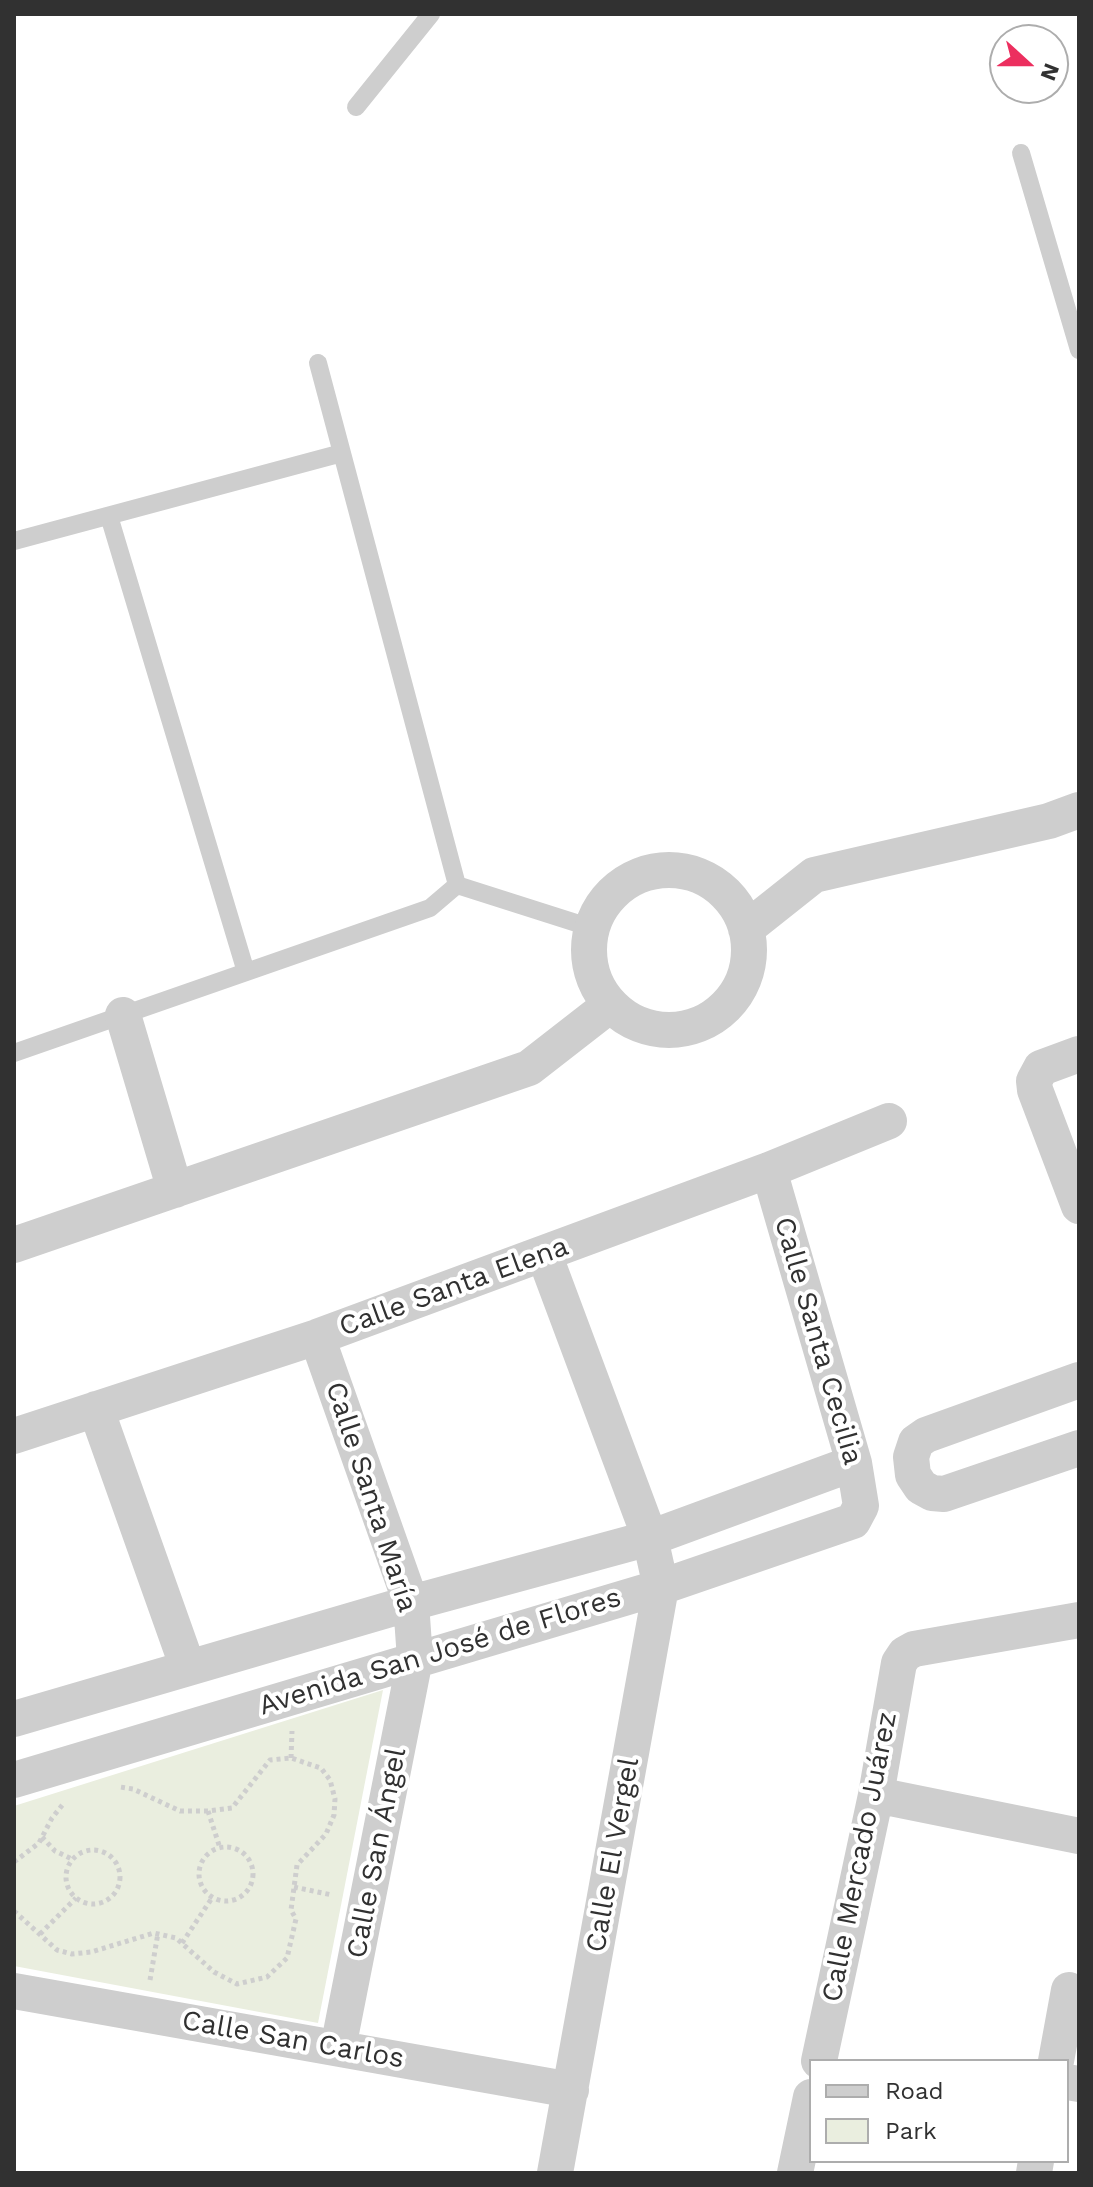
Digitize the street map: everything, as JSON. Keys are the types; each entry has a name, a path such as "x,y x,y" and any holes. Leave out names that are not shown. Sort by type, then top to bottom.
{"street":[{"path":"746,929 814,875 1049,821 1079,810"},
{"path":"676,870 699,876 720,888 736,907 746,929 749,953 745,976 732,1001 711,1019 685,1029 658,1031 632,1022 610,1005 595,982 589,955 592,928 604,903 624,884 648,872 676,870"},
{"path":"14,1245 529,1068 610,1005"},
{"path":"123,1015 175,1190"},
{"path":"1079,1054 1041,1068 1036,1073 1035,1090 1079,1206"},
{"name":"Calle Santa Elena","path":"14,1436 317,1337 769,1170 889,1121"},
{"name":"Calle Santa Cecilia","path":"769,1170 854,1463 861,1506 859,1512"},
{"name":"Calle El Vergel","path":"544,1254 650,1538 661,1587 555,2173"},
{"name":"Calle Santa María","path":"317,1337 411,1603 415,1659"},
{"path":"1079,1380 926,1435 916,1442 911,1457 913,1475 921,1487 932,1493 944,1494 1079,1448"},
{"path":"96,1409 188,1668"},
{"name":"Avenida San José de Flores","path":"14,1719 411,1603 650,1538 854,1463"},
{"name":"Avenida San José de Flores","path":"14,1780 661,1587 853,1521 859,1512"},
{"name":"Calle Mercado Juárez","path":"819,2059 876,1795 899,1663 905,1654 914,1649 1079,1620"},
{"name":"Calle San Ángel","path":"338,2048 415,1659"},
{"path":"876,1795 1079,1836"},
{"path":"1056,2059 1069,1990"},
{"name":"Calle San Carlos","path":"14,1991 571,2090"},
{"path":"795,2173 809,2106"}],"lane":[{"path":"356,107 431,14"},
{"path":"1021,153 1079,350"},
{"path":"318,363 457,885"},
{"path":"14,541 342,453"},
{"path":"109,516 246,972"},
{"path":"457,885 592,928"},
{"path":"14,1053 430,908 457,885"}],"path":[{"path":"14,1911 57,1950 72,1954 91,1952 123,1940 158,1933 176,1938 214,1972 237,1984 267,1977 287,1958 296,1919 291,1910 297,1865 326,1834 334,1815 335,1799 330,1780 321,1768 291,1758 270,1760 232,1808 208,1811 180,1811 133,1789 106,1784"},
{"path":"14,1862 39,1843 52,1818 67,1800"},
{"path":"208,1811 220,1848"},
{"path":"42,1837 55,1851 72,1859"},
{"path":"229,1847 245,1855 253,1871 252,1880 243,1896 226,1901 212,1898 203,1889 199,1872 206,1857 220,1848 229,1847"},
{"path":"96,1849 112,1857 119,1873 116,1891 110,1898 92,1904 76,1898 66,1883 72,1859 79,1853 96,1849"},
{"path":"40,1934 76,1898"},
{"path":"182,1943 212,1898"},
{"path":"143,2014 158,1933"}],"green space":[{"path":"383,1690 318,2023 14,1966 14,1806"}]}
